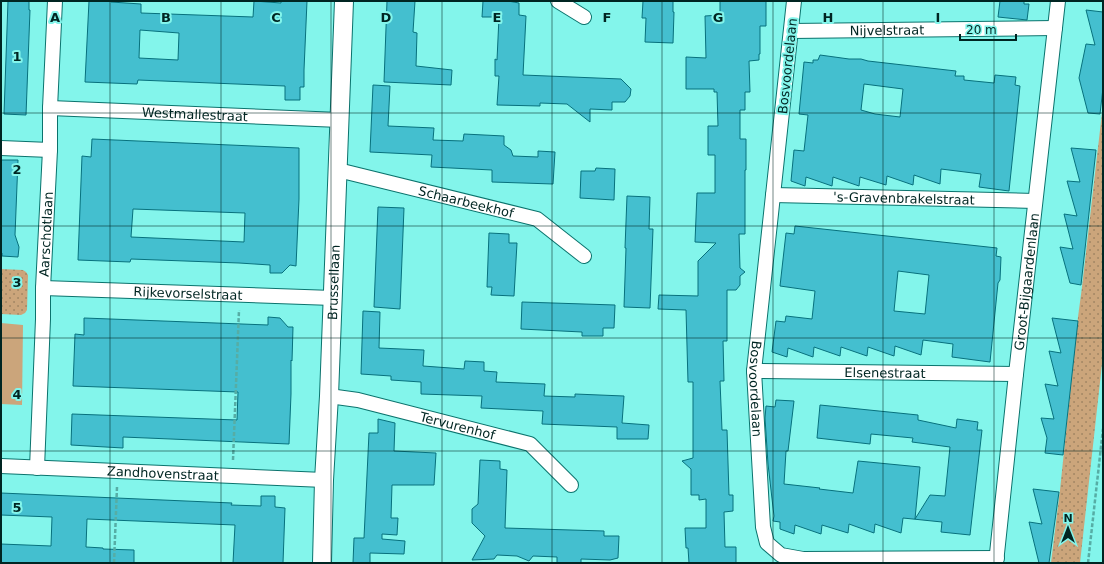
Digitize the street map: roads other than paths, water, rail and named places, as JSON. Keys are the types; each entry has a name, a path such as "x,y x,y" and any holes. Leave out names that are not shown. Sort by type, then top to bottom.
{"street":[{"name":"Aarschotlaan","path":"37,468 55,1"},
{"name":"Brussellaan","path":"322,563 324,480 329,396 344,1"},
{"path":"558,1 584,18"},
{"name":"Bosvoordelaan","path":"794,1 754,371 763,527 767,543 781,555 803,559 997,560"},
{"name":"Groot-Bijgaardenlaan","path":"997,560 1016,374 1058,1"},
{"name":"Nijvelstraat","path":"791,31 1055,28"},
{"name":"Westmallestraat","path":"50,108 340,120"},
{"path":"1,148 50,150"},
{"name":"Schaarbeekhof","path":"338,170 537,219 584,256"},
{"name":"'s-Gravenbrakelstraat","path":"773,195 1035,201"},
{"name":"Rijkevorselstraat","path":"43,288 333,298"},
{"name":"Elsenestraat","path":"754,371 1016,374"},
{"name":"Tervurenhof","path":"329,396 358,400 530,444 570,485"},
{"name":"Zandhovenstraat","path":"1,466 324,480"}]}
